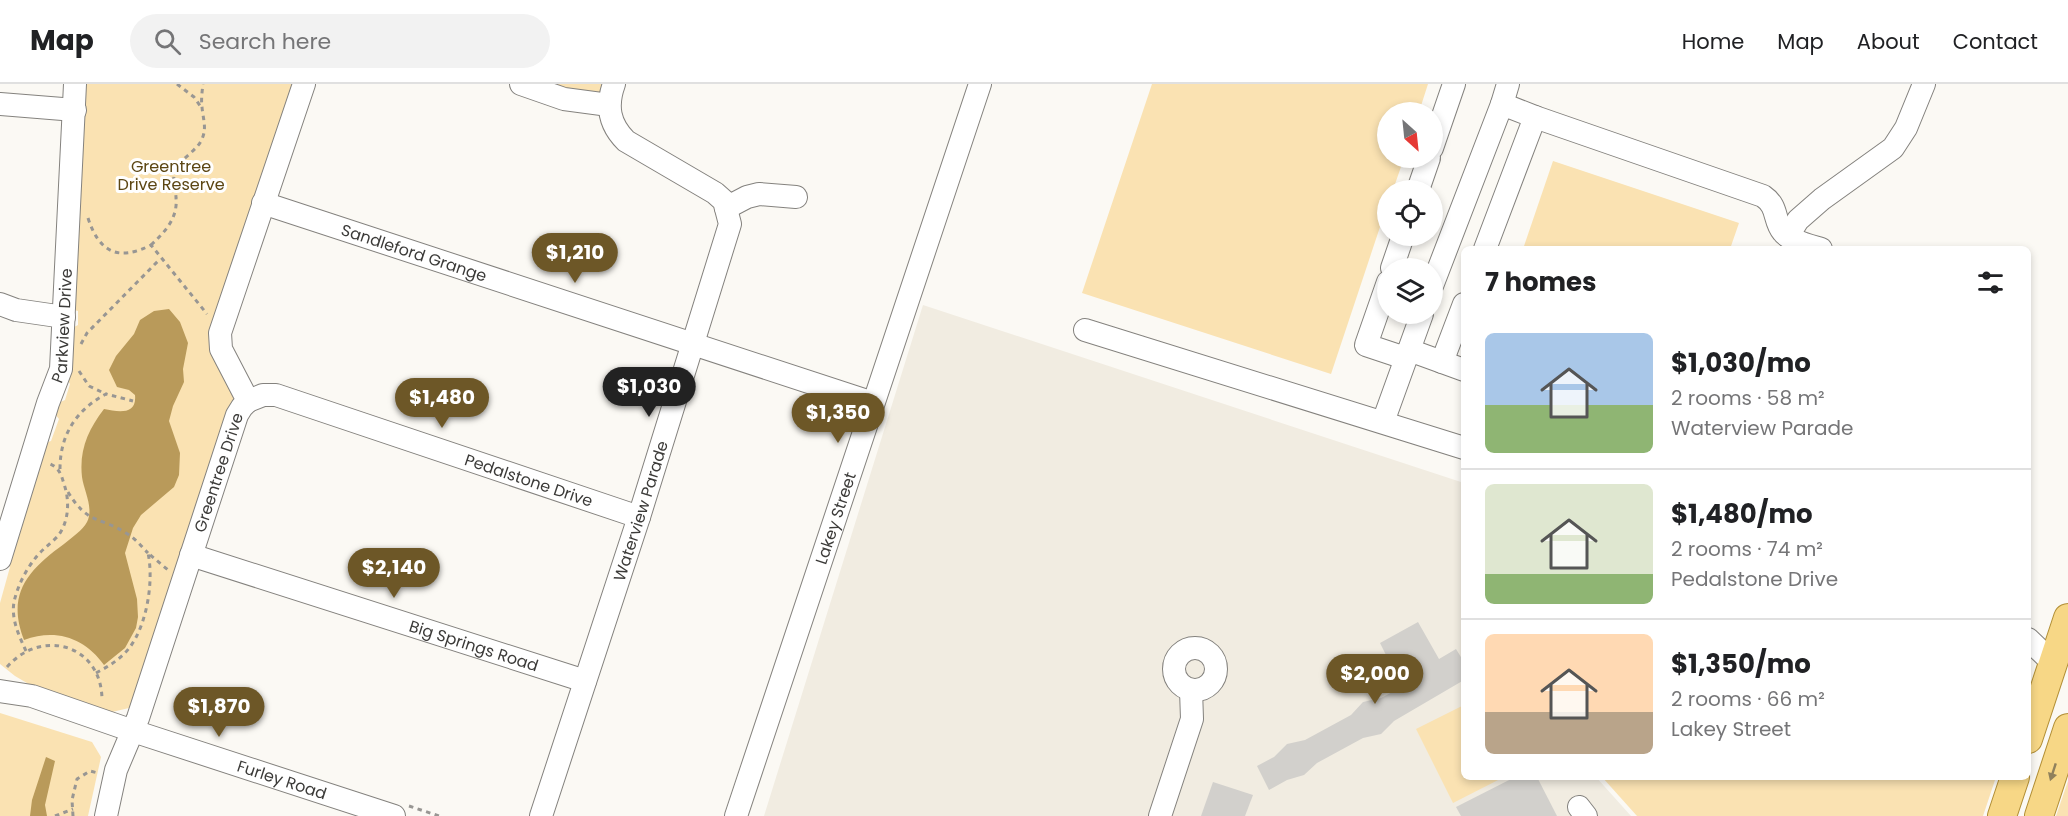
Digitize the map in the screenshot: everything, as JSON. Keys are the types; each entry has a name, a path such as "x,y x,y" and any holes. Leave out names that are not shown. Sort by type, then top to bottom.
{"main road":[{"path":"2031,732 2061,666 2068,618"},
{"path":"2039,816 2068,728"},
{"path":"2002,816 2014,780"}],"street":[{"name":"Parkview Drive","path":"0,559 10,495 28,470 61,369 75,84"},
{"name":"Greentree Drive","path":"106,816 116,771 133,731 237,416 242,406 248,401 224,355 220,340 263,203 304,84"},
{"path":"521,84 564,99 612,94 614,125 626,141 715,193 726,208 747,197 759,194 796,196"},
{"name":"Lakey Street","path":"736,816 980,84"},
{"path":"1443,116 1454,84"},
{"path":"1788,236 1798,220 1893,148 1911,117 1924,84"},
{"path":"1443,258 1505,94 1535,117 1763,196 1769,200 1778,216 1783,232 1813,246"},
{"path":"0,104 75,110"},
{"path":"1486,246 1535,117"},
{"name":"Sandleford Grange","path":"263,203 873,402"},
{"name":"Waterview Parade","path":"541,816 726,242 730,224 726,208"},
{"path":"0,304 16,310 64,317"},
{"path":"1442,362 1461,312"},
{"path":"1377,314 1366,345 1442,362 1461,369"},
{"path":"1383,422 1418,324"},
{"path":"1085,330 1461,447"},
{"name":"Pedalstone Drive","path":"248,401 264,395 276,395 639,517"},
{"name":"Big Springs Road","path":"188,565 585,681"},
{"path":"2031,641 2061,666"},
{"name":"Furley Road","path":"3,671 32,696"},
{"path":"1160,816 1192,719 1191,690"},
{"name":"Furley Road","path":"0,691 32,696 394,816"}],"path":[{"path":"177,84 194,97 202,108"},
{"path":"86,210 94,233 107,249 124,254 139,251 162,236 176,213 174,174 204,136 203,84"},
{"path":"151,245 211,317"},
{"path":"80,348 87,333 160,258"},
{"path":"79,368 88,386 106,394 133,401"},
{"path":"106,394 84,408 70,426 61,449 60,471 68,492 84,513 97,522 112,526 133,538 160,565 188,565"},
{"path":"28,470 45,462 54,465 60,471"},
{"path":"26,651 15,621 14,601 20,584 35,558 57,536 64,525 68,492"},
{"path":"96,673 113,663 130,647 137,632 149,594 151,576 148,553"},
{"path":"3,671 26,651 53,644 62,646 79,654 93,667 102,695 100,706"},
{"path":"74,816 72,800 77,779 90,771 105,775"},
{"path":"55,816 73,809"}],"shaded area":[{"path":"923,305 1461,482 1461,780 1599,780 1631,816 764,816"},
{"path":"169,309 180,322 188,343 183,369 184,382 169,421 180,453 179,475 174,487 141,515 133,528 125,553 137,599 136,628 125,648 104,665 88,648 69,638 47,635 24,640 19,624 19,596 24,584 40,563 77,534 87,522 89,505 81,467 86,441 104,409 126,411 133,406 135,401 135,395 129,390 117,387 109,370 116,356 134,334 140,320 154,311"},
{"path":"46,757 55,761 45,805 47,816 30,816 32,800"}],"green space":[{"name":"Greentree Drive Reserve","path":"84,84 297,84 214,334 232,385 235,402 134,702 129,708 112,712 32,686 0,664 0,603 10,567 6,560 45,443 51,441 59,419 54,413 58,403 65,400 70,384 66,377 72,328 78,325 78,311 74,310"},
{"path":"544,84 608,84 593,95"},
{"path":"1152,84 1428,84 1422,102 1377,102 1377,168 1401,168 1396,180 1377,180 1377,236 1331,374 1082,293"},
{"path":"1553,161 1739,223 1731,246 1524,246"},
{"path":"1461,706 1461,780 1498,780 1453,803 1416,729"},
{"path":"0,713 92,742 101,757 88,816 0,816"},
{"path":"1605,780 1995,780 1983,816 1637,816"},
{"path":"2068,781 2068,816 2056,816"}],"building":[{"path":"1418,622 1439,659 1456,649 1461,657 1461,682 1394,721 1381,734 1363,738 1317,763 1304,775 1287,780 1269,790 1257,766 1274,757 1287,744 1305,740 1351,715 1363,702 1381,698 1402,687 1380,643"},
{"path":"1509,780 1539,780 1557,816 1461,816 1456,807"},
{"path":"1213,782 1253,795 1245,816 1201,816"}]}
